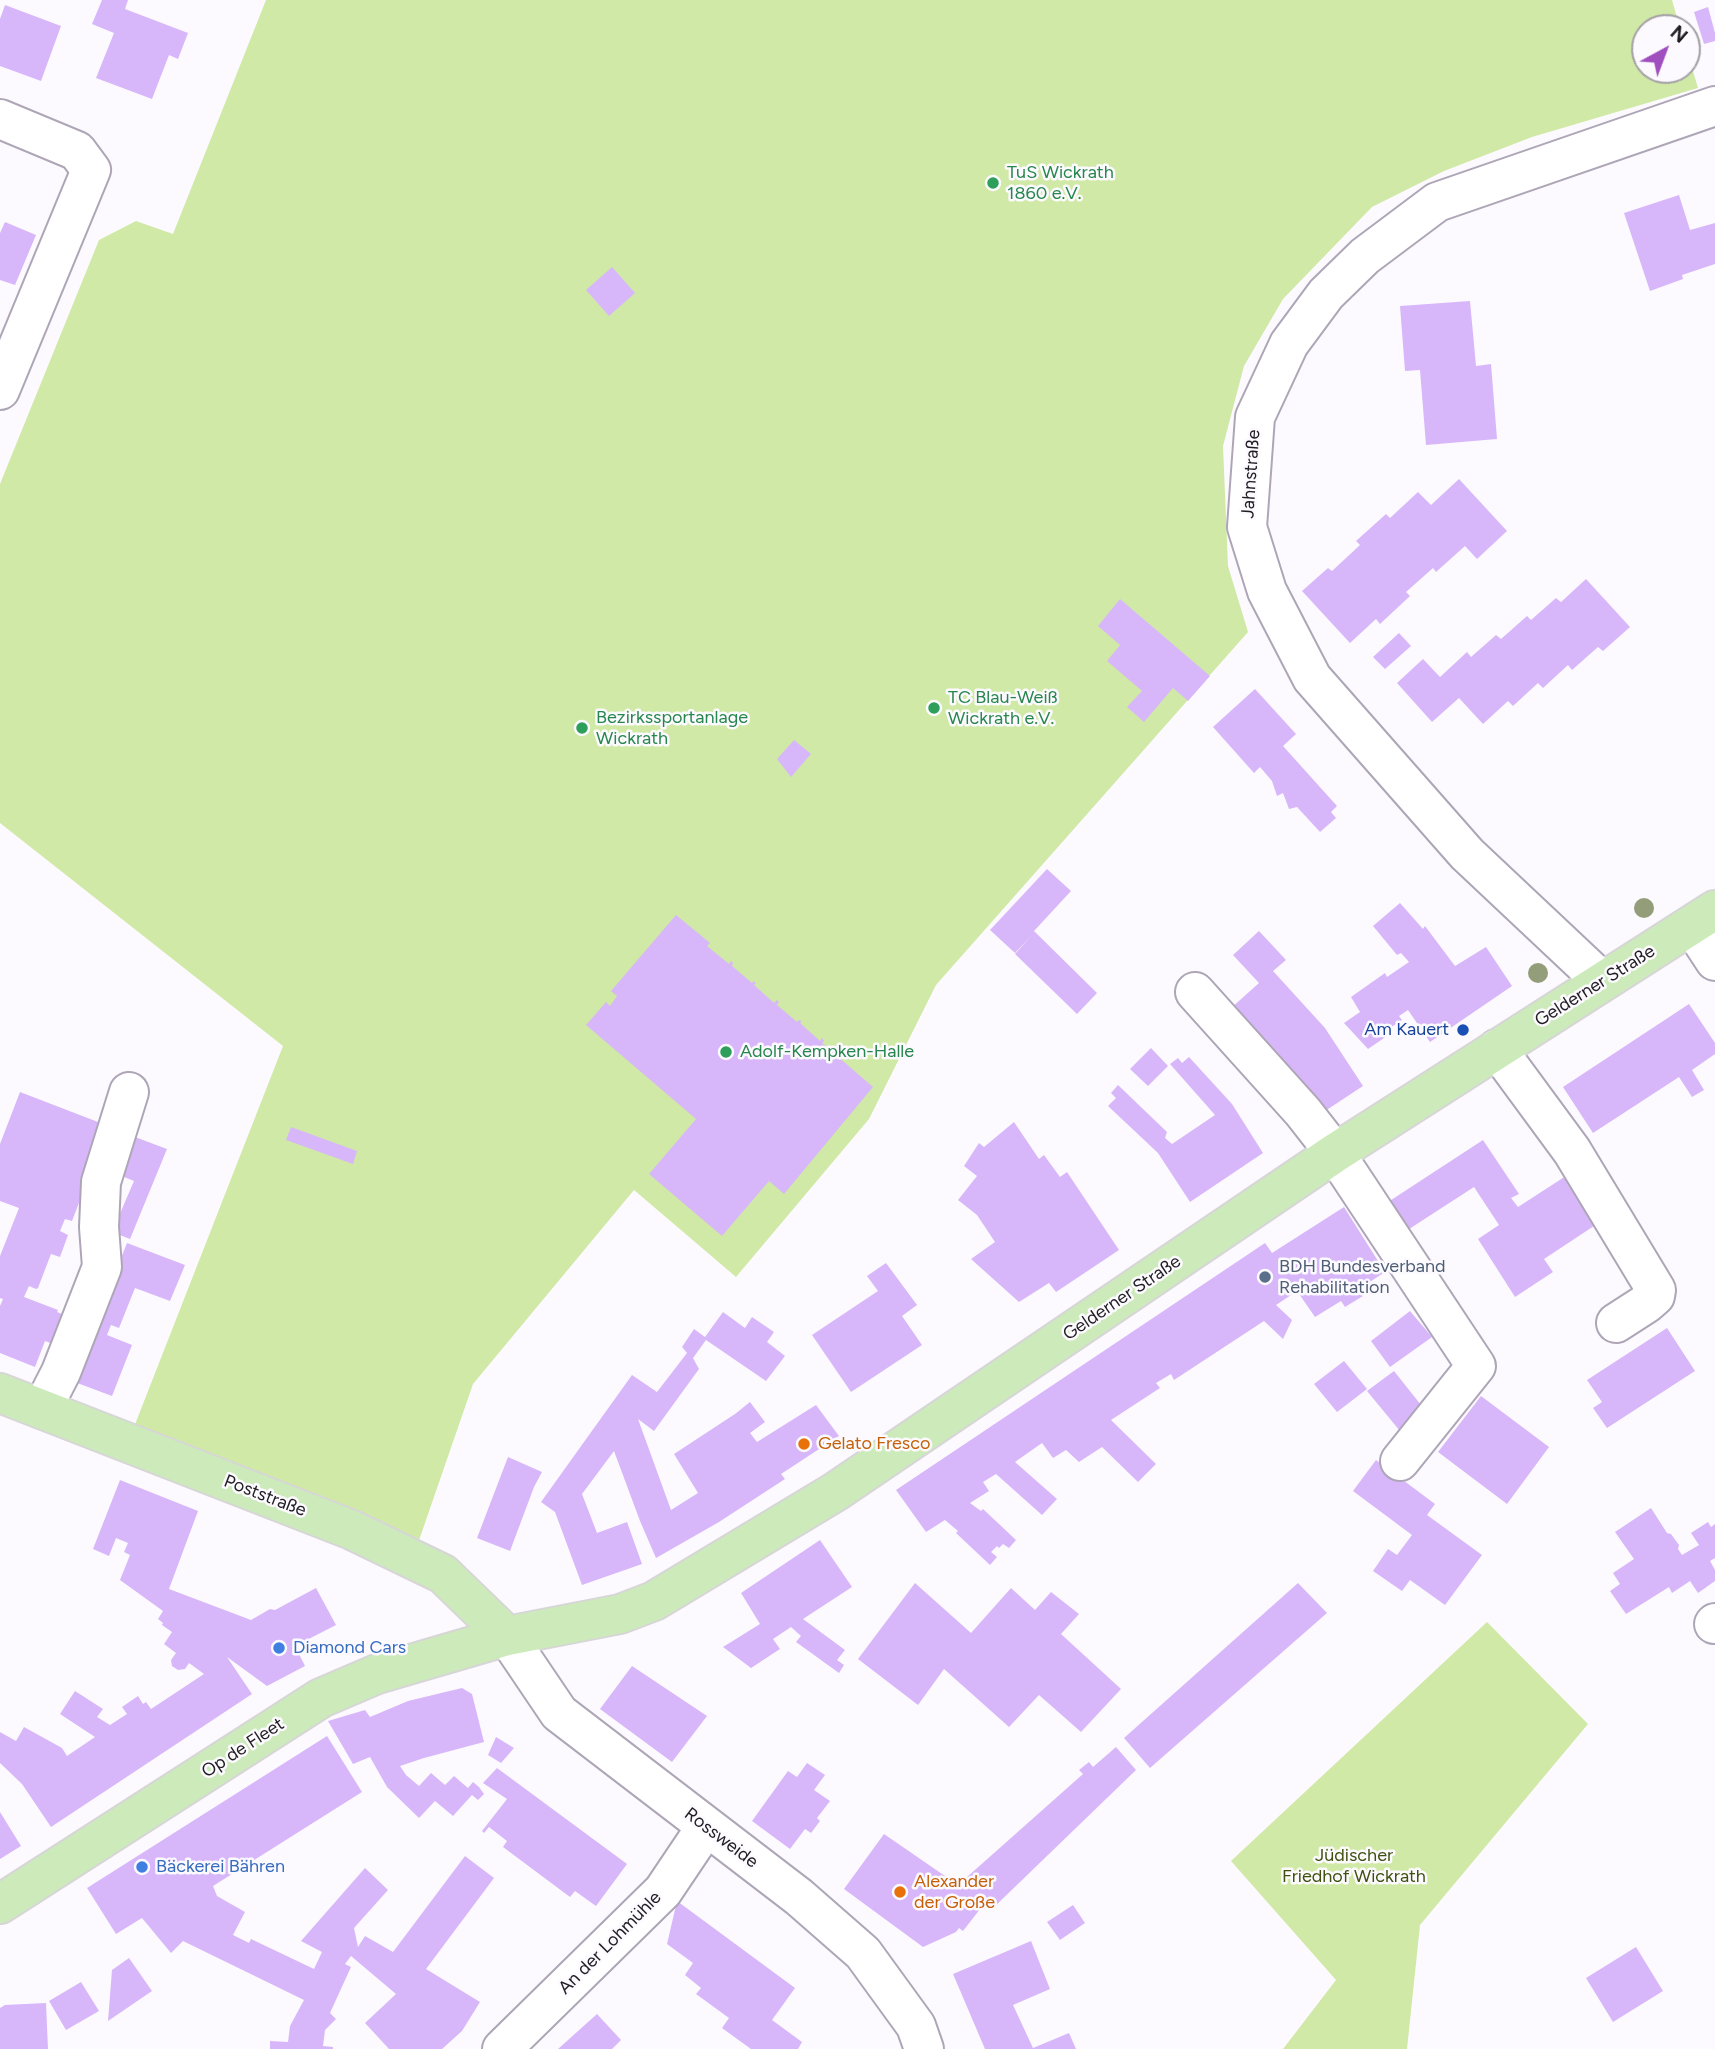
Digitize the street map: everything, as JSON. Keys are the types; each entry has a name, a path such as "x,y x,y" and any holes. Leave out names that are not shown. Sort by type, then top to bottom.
{"main road":[{"name":"Gelderner Straße","path":"507,1636 620,1614 654,1601 835,1492 1335,1153 1703,918"},
{"name":"Poststraße","path":"0,1392 352,1530 443,1574 507,1636"},
{"name":"Op de Fleet","path":"0,1904 321,1698 377,1674 507,1636"}],"street":[{"name":"Jahnstraße","path":"1602,981 1467,854 1312,678 1267,591 1247,527 1255,416 1289,344 1326,294 1366,256 1437,202 1715,106"},
{"path":"0,120 77,151 91,170 0,390"},
{"path":"1703,918 1715,961"},
{"path":"1195,992 1303,1112 1335,1153 1476,1366 1400,1461"},
{"path":"1497,1049 1572,1150 1656,1290 1655,1296 1647,1303 1616,1323"},
{"path":"43,1409 61,1372 102,1267 99,1227 101,1182 129,1092"},
{"name":"Rossweide","path":"507,1636 559,1713 799,1897 863,1953 916,2026 924,2049"},
{"name":"An der Lohmühle","path":"502,2049 663,1891 706,1827"}],"green space":[{"name":"Bezirkssportanlage Wickrath","path":"266,0 1672,0 1676,14 1631,14 1631,84 1697,84 1698,88 1532,137 1444,171 1372,207 1283,299 1244,366 1223,446 1228,566 1248,632 936,985 869,1119 736,1277 634,1190 473,1384 416,1549 132,1432 283,1046 0,823 0,484 99,240 136,221 173,234"},
{"name":"Jüdischer Friedhof Wickrath","path":"1487,1622 1588,1724 1420,1925 1407,2049 1283,2049 1336,1980 1231,1861"}],"building":[{"path":"102,0 128,0 125,9 188,33 178,59 169,55 152,99 96,78 114,33 92,24"},
{"path":"5,5 61,26 41,81 0,66 0,19"},
{"path":"1708,7 1715,41 1704,44 1701,14 1694,12"},
{"path":"1679,195 1690,230 1715,223 1715,264 1682,275 1683,279 1650,291 1624,213"},
{"path":"5,222 36,235 15,285 0,280 0,233"},
{"path":"612,267 635,293 609,316 586,290"},
{"path":"1470,301 1476,366 1491,364 1497,439 1426,445 1420,370 1405,371 1400,306"},
{"path":"1459,479 1507,531 1477,559 1465,546 1436,572 1433,568 1406,592 1410,596 1380,624 1376,619 1350,643 1302,591 1328,568 1332,571 1360,545 1356,541 1386,514 1390,518 1418,492 1431,505"},
{"path":"1586,579 1630,627 1603,651 1598,647 1572,670 1568,665 1543,688 1538,683 1513,706 1508,701 1483,724 1459,698 1432,722 1397,683 1423,659 1440,677 1467,652 1471,657 1496,635 1501,639 1527,616 1531,620 1556,598 1561,602"},
{"path":"1120,599 1210,676 1188,701 1173,688 1144,722 1127,707 1142,691 1107,661 1120,645 1098,626"},
{"path":"1399,633 1411,646 1385,669 1373,657"},
{"path":"1255,689 1296,734 1283,746 1337,806 1331,812 1336,818 1320,832 1297,807 1289,809 1283,793 1277,796 1272,781 1260,767 1254,773 1213,727"},
{"path":"794,740 811,754 791,777 777,759"},
{"path":"1047,869 1071,891 1034,931 1097,993 1077,1014 1015,954 1032,935 1015,953 990,930"},
{"path":"1400,903 1423,929 1425,926 1455,966 1486,947 1512,986 1430,1042 1408,1010 1399,1016 1402,1020 1384,1032 1387,1036 1368,1049 1344,1023 1360,1012 1351,997 1385,973 1387,977 1409,962 1401,953 1397,955 1373,926"},
{"name":"Adolf-Kempken-Halle","path":"676,915 710,943 707,946 729,964 731,961 732,966 752,983 754,981 754,985 774,1003 777,1000 777,1005 797,1022 802,1021 800,1023 820,1041 822,1038 822,1043 873,1087 784,1194 769,1181 722,1236 649,1174 696,1119 586,1025 606,1002 610,1006 617,996 611,991"},
{"path":"1259,931 1286,960 1273,971 1325,1028 1363,1086 1316,1117 1230,1009 1259,983 1233,955"},
{"path":"1689,1004 1715,1043 1715,1054 1692,1070 1704,1090 1692,1097 1679,1077 1593,1133 1563,1087"},
{"path":"1151,1048 1168,1066 1148,1086 1130,1069"},
{"path":"1189,1057 1232,1104 1263,1153 1190,1202 1158,1153 1108,1106 1116,1098 1111,1093 1118,1085 1167,1132 1165,1138 1172,1144 1215,1115 1170,1064 1178,1058 1182,1063"},
{"path":"20,1092 111,1127 72,1221 65,1219 60,1231 68,1235 60,1257 51,1254 38,1288 29,1286 24,1297 73,1319 61,1347 45,1341 35,1367 0,1353 0,1306 3,1299 0,1298 0,1256 19,1208 0,1201 0,1144"},
{"path":"1014,1122 1039,1159 1044,1155 1060,1177 1067,1172 1119,1250 1056,1292 1049,1283 1019,1302 971,1259 995,1242 977,1215 958,1200 977,1176 964,1166 979,1143 984,1147"},
{"path":"291,1127 357,1151 353,1164 286,1140"},
{"path":"127,1134 167,1149 130,1239 112,1232 134,1181 112,1172"},
{"path":"1483,1140 1519,1194 1511,1198 1518,1207 1569,1174 1600,1222 1544,1259 1553,1272 1515,1297 1478,1239 1499,1225 1474,1187 1403,1233 1385,1204"},
{"path":"1344,1207 1385,1272 1359,1289 1363,1296 1345,1307 1341,1301 1315,1317 1297,1291 1276,1305 1292,1320 1283,1339 1264,1321 1174,1380 1171,1374 1156,1383 1160,1388 1111,1420 1156,1464 1138,1482 1102,1447 1079,1462 1066,1450 1053,1458 1042,1443 1015,1462 1057,1499 1042,1515 996,1474 983,1482 989,1491 970,1503 981,1511 983,1509 1016,1540 1009,1548 1003,1544 999,1548 997,1546 991,1552 997,1557 990,1565 945,1520 926,1532 896,1490 1265,1243 1272,1253"},
{"path":"127,1243 185,1265 170,1301 135,1288 119,1328 111,1325 107,1335 132,1345 112,1396 72,1381"},
{"path":"886,1263 917,1305 902,1316 922,1345 851,1392 812,1335 878,1291 867,1276"},
{"path":"1410,1311 1432,1337 1390,1367 1371,1341"},
{"path":"723,1312 745,1328 752,1317 774,1332 767,1342 785,1356 766,1381 706,1340 693,1358 699,1369 654,1431 638,1419 671,1510 698,1493 674,1454 750,1402 765,1422 750,1433 757,1442 816,1405 839,1436 781,1474 785,1479 719,1522 656,1558 614,1451 582,1494 597,1533 627,1522 642,1564 582,1585 555,1512 541,1502 632,1375 657,1392 687,1353 682,1347 694,1329 705,1337"},
{"path":"1667,1328 1695,1371 1607,1428 1593,1408 1602,1402 1587,1380"},
{"path":"1344,1361 1367,1389 1337,1412 1314,1384"},
{"path":"1394,1371 1425,1410 1400,1431 1367,1391"},
{"path":"1481,1396 1549,1447 1507,1504 1438,1452"},
{"path":"508,1457 542,1472 510,1551 477,1538"},
{"path":"1376,1460 1435,1504 1427,1515 1482,1555 1445,1605 1410,1580 1402,1591 1373,1571 1388,1549 1397,1555 1412,1535 1353,1491"},
{"path":"120,1480 198,1511 169,1589 251,1620 316,1588 336,1625 295,1646 305,1666 267,1686 227,1657 252,1694 51,1827 22,1784 0,1763 0,1732 16,1741 24,1727 62,1748 67,1756 95,1737 60,1714 75,1691 103,1709 97,1717 110,1725 127,1714 122,1707 138,1696 143,1704 146,1702 151,1709 204,1674 189,1663 185,1669 178,1670 172,1666 171,1660 176,1653 164,1644 172,1632 158,1619 163,1611 120,1580 130,1555 124,1552 128,1543 116,1538 109,1556 93,1549"},
{"path":"1651,1508 1667,1533 1671,1534 1679,1545 1678,1549 1682,1555 1699,1545 1691,1533 1708,1522 1711,1527 1715,1524 1715,1558 1710,1561 1715,1570 1715,1581 1698,1593 1690,1581 1672,1593 1669,1587 1626,1614 1610,1591 1620,1584 1613,1573 1634,1559 1615,1532"},
{"path":"820,1540 852,1587 803,1619 845,1650 837,1660 844,1665 839,1673 796,1642 801,1636 791,1627 773,1639 780,1649 751,1668 723,1647 760,1624 741,1593"},
{"path":"915,1583 971,1633 1011,1588 1035,1610 1051,1592 1079,1614 1061,1634 1121,1689 1081,1732 1039,1695 1009,1727 944,1669 918,1705 858,1659"},
{"path":"1298,1583 1327,1613 1150,1768 1124,1738"},
{"path":"632,1666 707,1716 672,1762 600,1709"},
{"path":"462,1688 472,1694 484,1742 400,1766 419,1786 431,1773 445,1785 454,1776 468,1788 473,1782 479,1787 484,1794 478,1800 472,1795 453,1816 435,1801 419,1818 387,1787 370,1757 353,1764 328,1721 365,1710 370,1717 408,1701"},
{"path":"327,1736 362,1792 213,1886 217,1896 245,1912 233,1935 249,1943 251,1939 314,1969 322,1952 301,1941 365,1868 388,1890 354,1928 358,1947 365,1936 393,1952 465,1856 494,1878 426,1969 480,2002 462,2031 442,2049 389,2049 365,2023 396,1994 351,1956 345,1964 351,1967 330,2013 336,2019 325,2030 323,2046 333,2049 270,2049 270,2041 288,2042 290,2026 304,2000 183,1941 171,1953 142,1918 116,1934 87,1888"},
{"path":"496,1737 514,1748 501,1763 488,1755"},
{"path":"1116,1747 1136,1770 991,1910 984,1904 963,1931 959,1928 956,1932 923,1947 844,1889 884,1834 958,1885 1083,1774 1079,1770 1089,1762 1093,1767"},
{"path":"807,1763 825,1775 814,1790 830,1801 817,1818 820,1821 811,1833 805,1829 790,1849 752,1821 788,1771 797,1777"},
{"path":"497,1768 627,1864 596,1906 575,1891 570,1897 503,1847 507,1841 489,1827 484,1833 482,1831 507,1799 483,1783"},
{"path":"0,1812 21,1846 0,1859"},
{"path":"677,1901 795,1988 772,2020 802,2042 798,2049 751,2049 722,2028 729,2018 696,1994 701,1988 685,1975 693,1963 667,1944"},
{"path":"1073,1905 1085,1923 1060,1940 1047,1922"},
{"path":"1031,1941 1050,1989 1013,2005 1033,2048 1069,2033 1076,2049 985,2049 953,1974"},
{"path":"1636,1947 1663,1991 1613,2022 1586,1978"},
{"path":"129,1958 152,1991 108,2021 112,1970"},
{"path":"81,1982 99,2011 66,2030 49,2001"},
{"path":"46,2003 48,2049 0,2049 0,2008 5,2005"},
{"path":"597,2014 621,2040 612,2049 558,2049"}],"place":[{"name":"TuS Wickrath 1860 e.V.","path":"993,183"},
{"name":"TC Blau-Weiß Wickrath e.V.","path":"934,708"},
{"name":"Bezirkssportanlage Wickrath","path":"582,728"},
{"name":"Am Kauert","path":"1463,1030"},
{"name":"Adolf-Kempken-Halle","path":"726,1052"},
{"name":"BDH Bundesverband Rehabilitation","path":"1265,1277"},
{"name":"Gelato Fresco","path":"804,1444"},
{"name":"Diamond Cars","path":"279,1648"},
{"name":"Bäckerei Bähren","path":"142,1867"},
{"name":"Alexander der Große","path":"900,1892"}]}
